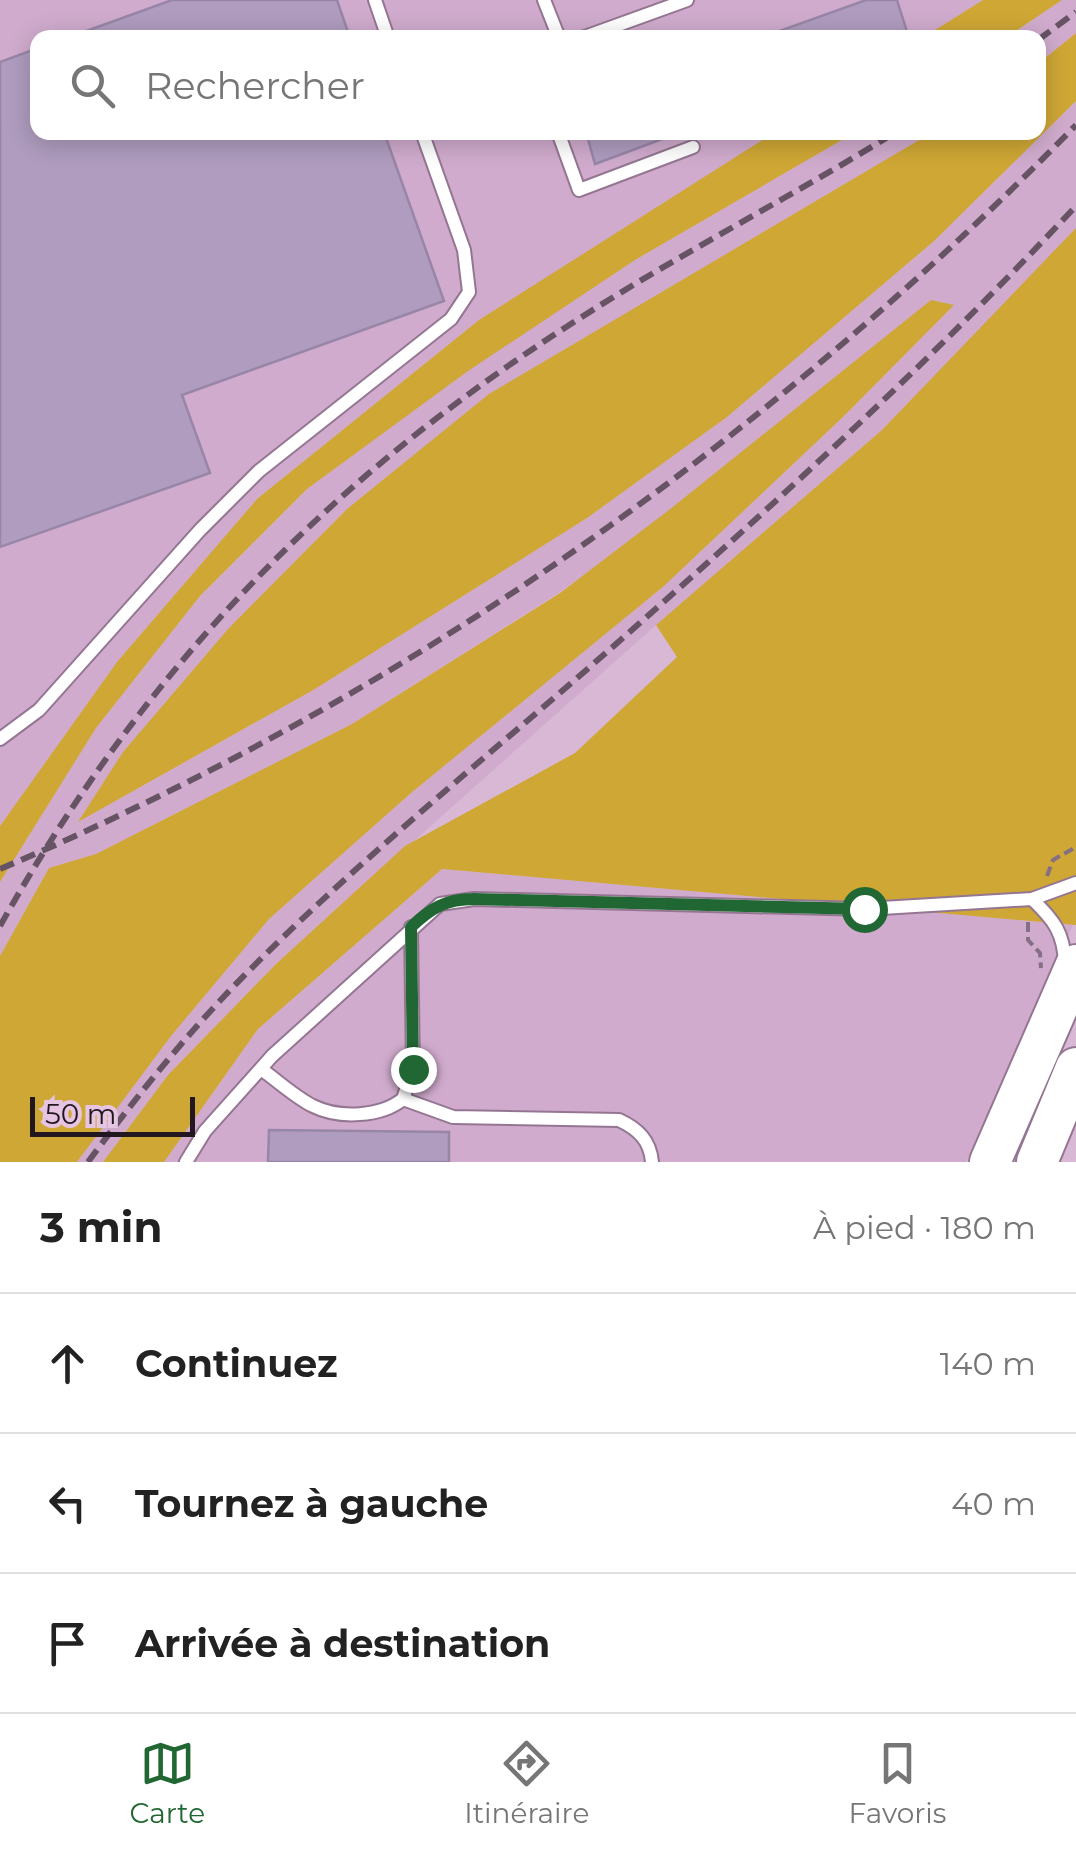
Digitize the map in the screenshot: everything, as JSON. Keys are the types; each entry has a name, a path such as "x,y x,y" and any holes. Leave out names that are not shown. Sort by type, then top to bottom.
{"main road":[{"path":"990,1162 1057,1011 1059,968"},
{"path":"1037,1162 1076,1068"}],"lane":[{"path":"375,0 385,30"},
{"path":"544,0 556,30"},
{"path":"604,30 688,0"},
{"path":"1,737 39,710 258,471 452,319 470,292 464,250 425,140"},
{"path":"561,140 580,190 693,147"},
{"path":"186,1162 205,1131 261,1069 440,904 456,899 864,909 1036,899 1076,883"},
{"path":"1036,899 1059,925 1064,945 1065,966 1057,1011"},
{"path":"261,1069 313,1106 332,1112 378,1113 403,1098 413,1069 411,927"},
{"path":"403,1098 453,1117 619,1120 635,1128 647,1141 652,1162"}],"path":[{"path":"1059,968 1028,940 1028,924 1053,860 1076,848"}],"shaded area":[{"path":"0,0 983,0 936,30 30,30 30,140 764,140 479,320 257,499 117,662 0,826"},
{"path":"983,0 1062,0 1017,30 935,30"},
{"path":"1062,0 1076,0 1076,33 1046,57 1046,30 1019,30"},
{"path":"1076,33 1076,101 1046,131 1046,57"},
{"path":"1076,101 1076,228 1039,269 882,430 656,625 275,965 168,1075 103,1162 77,1162 171,1036 269,919 411,793 664,586 844,416 953,306 560,592 352,724 96,854 49,868 0,956 0,882 96,728 200,596 307,489 467,371 635,260 842,140 919,140 490,394 347,509 228,629 123,752 80,821 315,689 587,518 727,417 934,241 1036,140 1046,140 1046,131"},
{"path":"762,140 842,140 635,260 468,371 307,489 200,596 96,728 0,882 0,826 117,662 257,499 479,320"},
{"path":"919,140 1036,140 934,241 727,417 587,518 315,689 78,822 123,752 228,629 347,509 489,394"},
{"path":"1076,228 1076,925 442,869 258,1029 164,1162 103,1162 168,1075 275,965 405,846 575,753 677,657 656,625 882,430"},
{"path":"931,300 954,305 844,416 664,586 411,793 269,919 171,1036 77,1162 0,1162 0,956 49,868 96,854 352,724 560,593"},
{"path":"442,869 1073,925 966,1162 164,1162 258,1029"}],"building":[{"path":"172,0 337,0 347,30 89,30"},
{"path":"866,0 897,0 906,30 782,30"},
{"path":"30,51 30,140 387,140 444,301 182,395 210,473 0,547 0,62"},
{"path":"588,140 660,140 595,164"},
{"path":"269,1130 449,1132 449,1162 268,1162"}],"railway":[{"path":"1046,34 1076,12"},
{"path":"0,869 150,801 296,725 438,641 575,550 708,453 836,349 959,240 1076,125"},
{"path":"0,926 56,833 116,745 180,663 249,586 323,513 402,445 577,320 882,140"},
{"path":"88,1162 176,1050 274,946 401,829 769,507 956,330 1076,206"}],"route":[{"path":"413,1069 411,927 440,904 474,899 864,909"}]}
